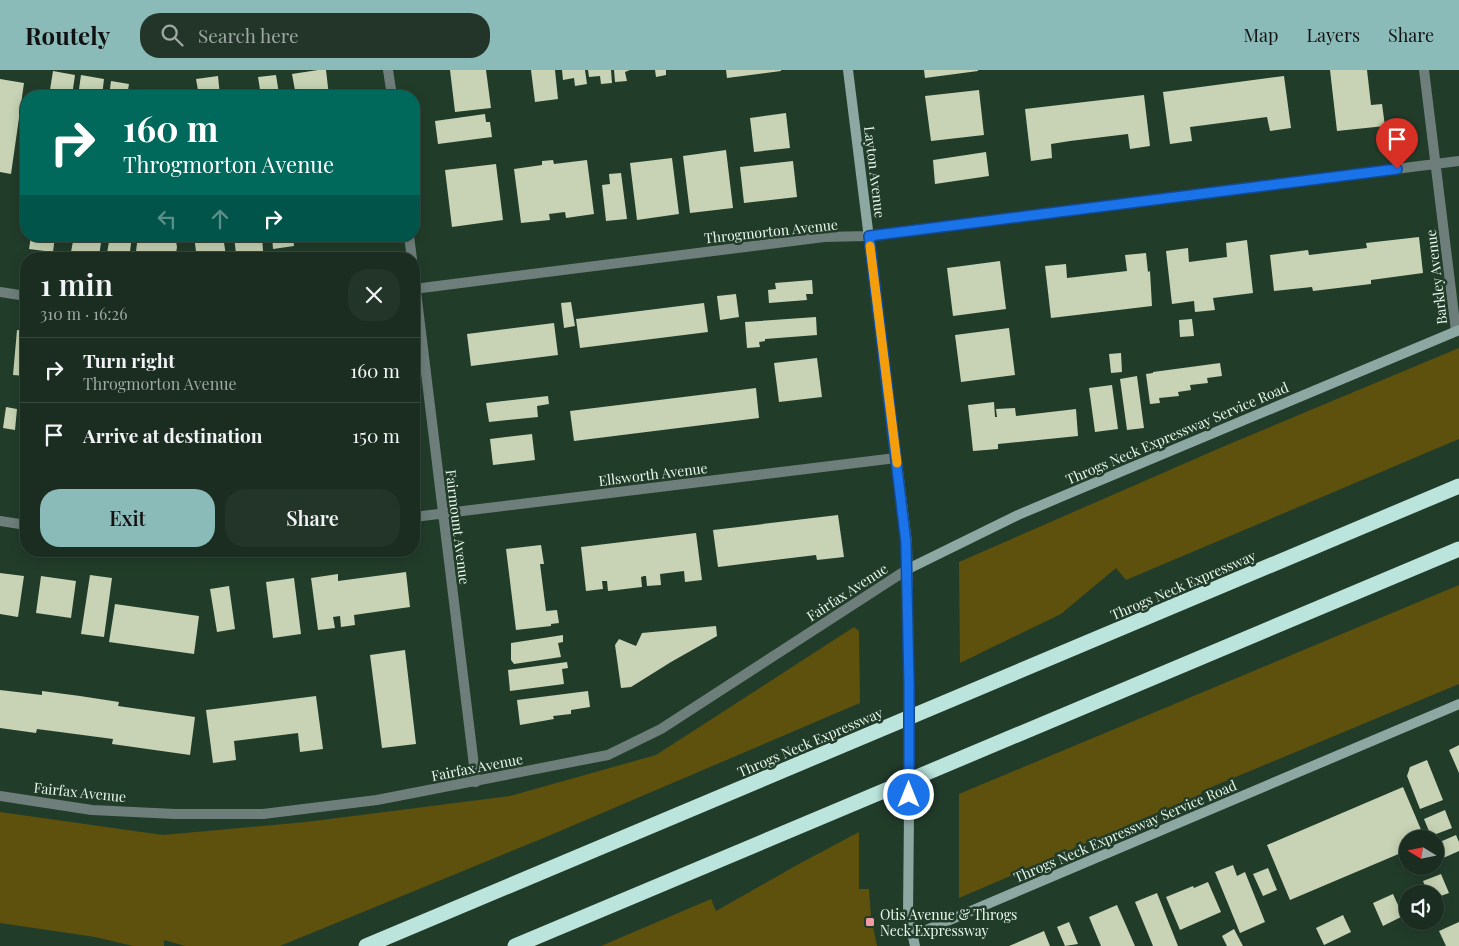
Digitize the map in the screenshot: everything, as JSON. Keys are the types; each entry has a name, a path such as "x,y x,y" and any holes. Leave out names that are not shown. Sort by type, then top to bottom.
{"highway":[{"name":"Throgs Neck Expressway","path":"366,946 1459,485"},
{"path":"515,946 1459,550"}],"street":[{"path":"388,70 391,90"},
{"name":"Layton Avenue","path":"848,70 908,569 908,914 914,941"},
{"name":"Barkley Avenue","path":"1424,70 1458,330"},
{"name":"Throgmorton Avenue","path":"420,288 824,237 869,236 1459,161"},
{"path":"0,292 20,295"},
{"name":"Fairmount Avenue","path":"420,329 476,782"},
{"name":"Throgs Neck Expressway Service Road","path":"908,569 995,526 1063,496 1458,330"},
{"name":"Ellsworth Avenue","path":"420,516 896,458"},
{"path":"0,521 20,524"},
{"name":"Fairfax Avenue","path":"0,796 92,810 175,814 263,814 377,800 608,755 662,729 908,569"},
{"name":"Throgs Neck Expressway Service Road","path":"914,941 1459,704"}],"shaded area":[{"path":"1459,348 1459,439 1126,580 1116,568 1061,614 960,663 959,562 1220,448"},
{"path":"1459,585 1459,684 1202,791 1201,794 959,898 959,794"},
{"path":"854,627 859,631 860,703 546,837 280,946 185,946 164,940 164,946 133,946 95,937 0,923 0,812 163,835 306,822 510,796 656,755"},
{"path":"859,832 859,889 869,889 871,916 877,946 601,946 711,899 716,911"}],"building":[{"path":"326,70 328,90 295,90 292,74"},
{"path":"450,70 486,70 491,108 455,112"},
{"path":"531,70 555,70 558,99 535,102"},
{"path":"562,70 585,70 587,84 575,86 574,78 563,80"},
{"path":"588,70 611,70 612,83 601,84 600,76 589,77"},
{"path":"614,70 630,70 625,72 627,81 615,82"},
{"path":"655,70 666,70 666,75 656,77"},
{"path":"726,70 781,70 781,71 727,78"},
{"path":"924,70 978,70 978,71 925,78"},
{"path":"1330,70 1367,70 1371,105 1382,104 1385,126 1337,131"},
{"path":"53,71 75,75 73,90 50,90"},
{"path":"81,75 104,79 103,90 79,90"},
{"path":"276,75 278,90 260,90 258,77"},
{"path":"218,76 219,90 198,90 196,79"},
{"path":"1284,76 1291,128 1270,131 1267,117 1190,127 1192,141 1170,144 1163,92"},
{"path":"0,79 24,83 23,90 20,90 20,111 11,174 0,172"},
{"path":"111,81 129,84 128,90 110,90"},
{"path":"979,90 984,135 931,141 925,96"},
{"path":"1144,95 1150,146 1130,149 1128,134 1070,141 1051,144 1052,158 1031,161 1025,109"},
{"path":"786,113 790,148 754,152 750,118"},
{"path":"485,114 486,122 490,122 492,137 438,144 435,121"},
{"path":"726,150 733,208 690,213 683,156"},
{"path":"986,152 989,176 935,184 933,160"},
{"path":"672,158 679,214 637,220 630,163"},
{"path":"553,160 554,164 587,160 594,214 566,218 565,212 549,214 550,220 521,223 514,169 542,165 542,161"},
{"path":"793,161 797,197 744,203 740,167"},
{"path":"496,164 503,220 452,227 445,170"},
{"path":"621,173 627,219 606,221 602,185 610,184 609,174"},
{"path":"1419,237 1423,273 1371,280 1371,284 1313,291 1312,287 1274,291 1270,255 1308,250 1309,255 1367,248 1366,243"},
{"path":"1247,240 1253,293 1213,298 1215,310 1195,312 1194,301 1172,304 1166,251 1188,248 1189,262 1227,257 1226,243"},
{"path":"30,242 54,242 53,252 29,249"},
{"path":"73,242 101,242 100,252 71,252"},
{"path":"109,242 131,242 130,252 107,252"},
{"path":"137,242 176,242 176,252 136,252"},
{"path":"195,242 224,242 225,252 196,252"},
{"path":"235,242 262,242 263,251 236,252"},
{"path":"272,242 294,242 294,246 273,249"},
{"path":"1146,253 1148,272 1150,271 1152,306 1051,318 1045,266 1066,264 1067,278 1127,271 1125,255"},
{"path":"1000,261 1006,309 953,316 947,268"},
{"path":"812,280 813,294 806,294 807,300 769,303 768,290 776,289 775,283"},
{"path":"736,294 739,317 720,320 717,296"},
{"path":"571,302 575,326 564,328 561,303"},
{"path":"704,303 708,332 580,348 576,319"},
{"path":"816,317 817,335 765,339 765,341 759,342 760,347 747,348 745,322"},
{"path":"1192,319 1194,336 1180,337 1179,320"},
{"path":"554,323 558,355 471,366 467,334"},
{"path":"1009,328 1015,375 961,382 955,335"},
{"path":"17,330 20,330 20,376 13,375"},
{"path":"1121,353 1122,372 1111,373 1109,354"},
{"path":"817,358 822,397 779,402 774,363"},
{"path":"1220,363 1222,376 1207,378 1208,383 1190,385 1191,390 1178,392 1179,396 1159,398 1160,403 1150,404 1146,374"},
{"path":"1137,376 1144,428 1127,430 1120,379"},
{"path":"1112,385 1118,429 1095,432 1089,388"},
{"path":"756,388 759,418 574,441 570,411"},
{"path":"548,396 549,404 537,406 538,417 489,422 486,403"},
{"path":"994,402 995,417 997,417 996,409 1015,408 1016,416 1076,409 1078,436 998,444 998,449 973,451 968,405"},
{"path":"6,407 17,409 15,430 3,428"},
{"path":"532,434 535,460 493,465 490,439"},
{"path":"838,515 844,557 817,560 816,555 718,567 713,530"},
{"path":"696,533 702,580 685,582 684,571 660,574 661,585 647,586 646,576 644,576 641,577 642,587 608,591 607,581 602,581 603,589 586,591 581,547"},
{"path":"541,545 544,564 540,564 546,611 557,610 559,623 551,624 551,626 516,630 506,549"},
{"path":"406,572 410,607 354,615 355,625 341,627 340,616 333,617 335,628 318,630 311,578 338,574 338,581"},
{"path":"0,573 24,576 18,617 0,614"},
{"path":"90,575 112,578 104,637 81,634"},
{"path":"41,576 76,581 71,618 36,613"},
{"path":"294,578 301,634 273,638 266,582"},
{"path":"229,586 235,629 217,632 210,589"},
{"path":"115,604 199,616 194,654 109,642"},
{"path":"716,626 717,636 631,687 621,688 615,645 619,639 636,646 642,633"},
{"path":"563,635 563,642 558,643 561,657 514,664 511,660 511,643"},
{"path":"405,650 416,744 382,748 370,655"},
{"path":"567,662 568,668 562,669 564,684 510,691 508,670"},
{"path":"0,690 42,695 42,691 80,696 119,702 118,706 195,717 190,755 112,744 113,739 37,729 36,733 0,728"},
{"path":"588,691 590,707 571,710 571,714 553,716 554,719 520,725 517,700"},
{"path":"316,696 323,749 300,752 298,733 234,741 236,760 213,763 206,710"},
{"path":"1459,745 1459,773 1449,750"},
{"path":"1427,760 1443,800 1420,809 1407,776 1410,767"},
{"path":"1403,787 1421,830 1399,830 1399,854 1290,900 1267,845"},
{"path":"1445,810 1452,828 1444,831 1429,830 1424,819"},
{"path":"1456,835 1459,842 1459,851 1444,858 1444,840"},
{"path":"1233,865 1237,876 1245,872 1265,922 1240,933 1215,872"},
{"path":"1268,868 1277,890 1263,896 1253,874"},
{"path":"1441,875 1449,893 1444,895 1444,885 1425,885 1423,881"},
{"path":"1208,882 1221,912 1180,930 1166,897"},
{"path":"1157,893 1178,946 1153,946 1135,902"},
{"path":"1393,894 1399,907 1399,918 1383,926 1373,903"},
{"path":"1117,905 1135,946 1101,946 1089,917"},
{"path":"1343,915 1351,932 1324,945 1316,928"},
{"path":"1069,922 1078,944 1065,946 1057,927"},
{"path":"1459,922 1459,946 1446,946 1439,931"},
{"path":"1234,929 1243,946 1227,946 1222,936"},
{"path":"1044,931 1050,946 1009,946"}],"slow traffic":[{"path":"870,246 897,463"}],"place":[{"name":"Otis Avenue & Throgs Neck Expressway","path":"870,922"}],"route":[{"path":"909,795 908,569 869,236 1397,169"}]}
